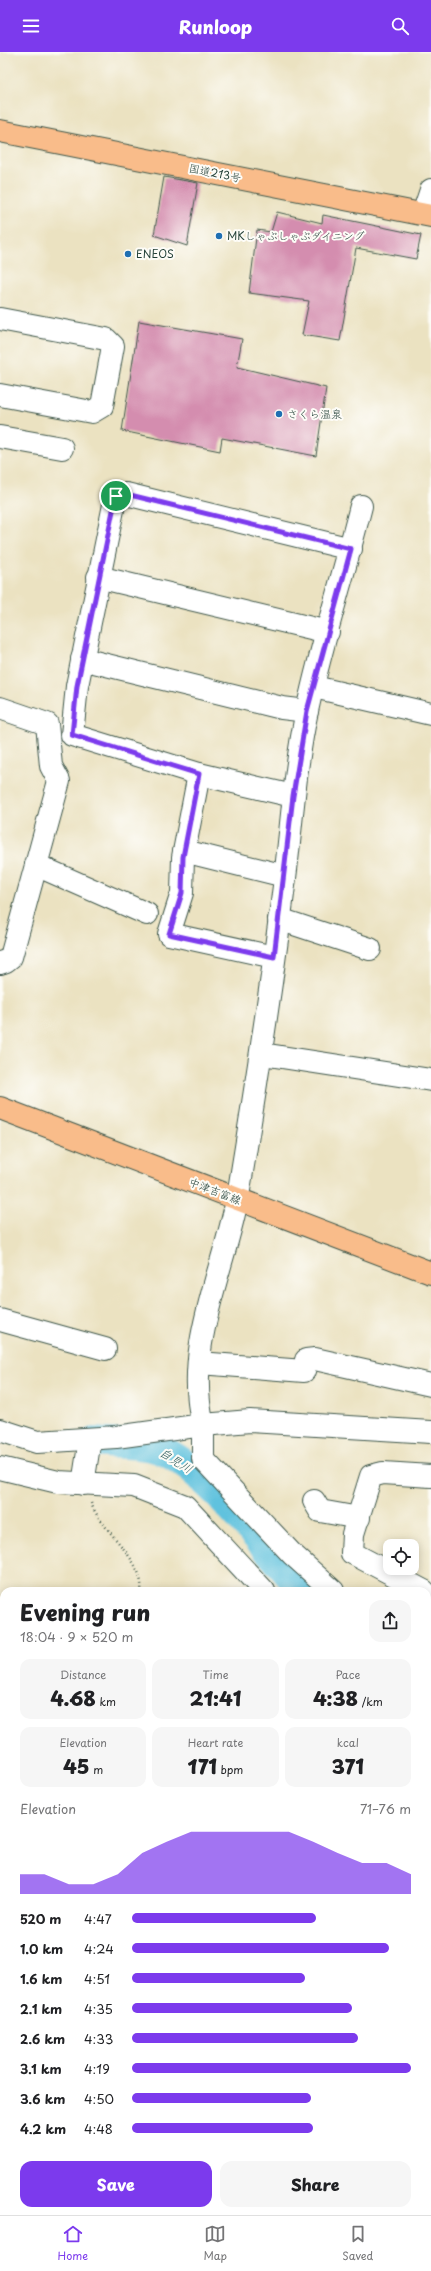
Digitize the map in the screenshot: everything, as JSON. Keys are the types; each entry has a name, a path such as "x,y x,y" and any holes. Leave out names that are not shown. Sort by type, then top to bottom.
{"main road":[{"name":"国道213号","path":"0,131 427,215"},
{"name":"中津吉富線","path":"0,1108 431,1272"}],"street":[{"path":"427,215 431,190"},
{"path":"0,319 106,339 113,346 102,406 92,412 0,395"},
{"path":"0,437 62,448"},
{"path":"293,796 199,774 72,735 82,659 116,496 126,494 351,549"},
{"path":"329,1587 292,1554 203,1459 203,1425 198,1406 199,1363 213,1291 237,1199 262,1054 280,919 293,796 307,711 362,506"},
{"path":"98,577 328,632"},
{"path":"82,659 282,708 307,711"},
{"path":"314,687 431,714"},
{"path":"0,708 48,724 51,766 59,781 11,957 6,962 0,962"},
{"path":"199,774 184,851 182,893 169,934 274,957"},
{"path":"184,851 285,876"},
{"path":"36,865 147,914"},
{"path":"280,919 370,949"},
{"path":"262,1054 431,1080"},
{"path":"0,1320 105,1349"},
{"path":"199,1363 304,1371 306,1360 315,1359 431,1385"},
{"path":"0,1430 37,1442 90,1439 203,1425 250,1421 431,1432"},
{"path":"83,1484 90,1439"},
{"path":"0,1468 58,1482 134,1486 186,1506 260,1587"},
{"path":"416,1587 352,1553 354,1534 371,1476 384,1473 431,1476"},
{"path":"314,1501 320,1511 358,1518"}],"path":[{"path":"83,1484 92,1508 129,1557 142,1583 142,1587"}],"building":[{"path":"164,177 198,183 187,246 154,235"},
{"path":"277,212 322,223 323,215 421,235 416,259 356,248 340,341 302,335 309,301 249,293 257,230 271,232"},
{"path":"139,321 242,339 237,367 326,388 316,456 222,438 220,451 122,431"}],"waterway":[{"name":"自見川","path":"94,1442 152,1447 171,1455 191,1469 212,1487 300,1587"}],"place":[{"name":"MKしゃぶしゃぶダイニング","path":"219,236"},
{"name":"ENEOS","path":"128,254"},
{"name":"さくら温泉","path":"279,414"}],"route":[{"path":"126,494 351,549 307,711 293,796 285,876 274,957 169,934 182,893 183,857 199,774 72,735 77,686 98,577 116,496 126,494"}]}
